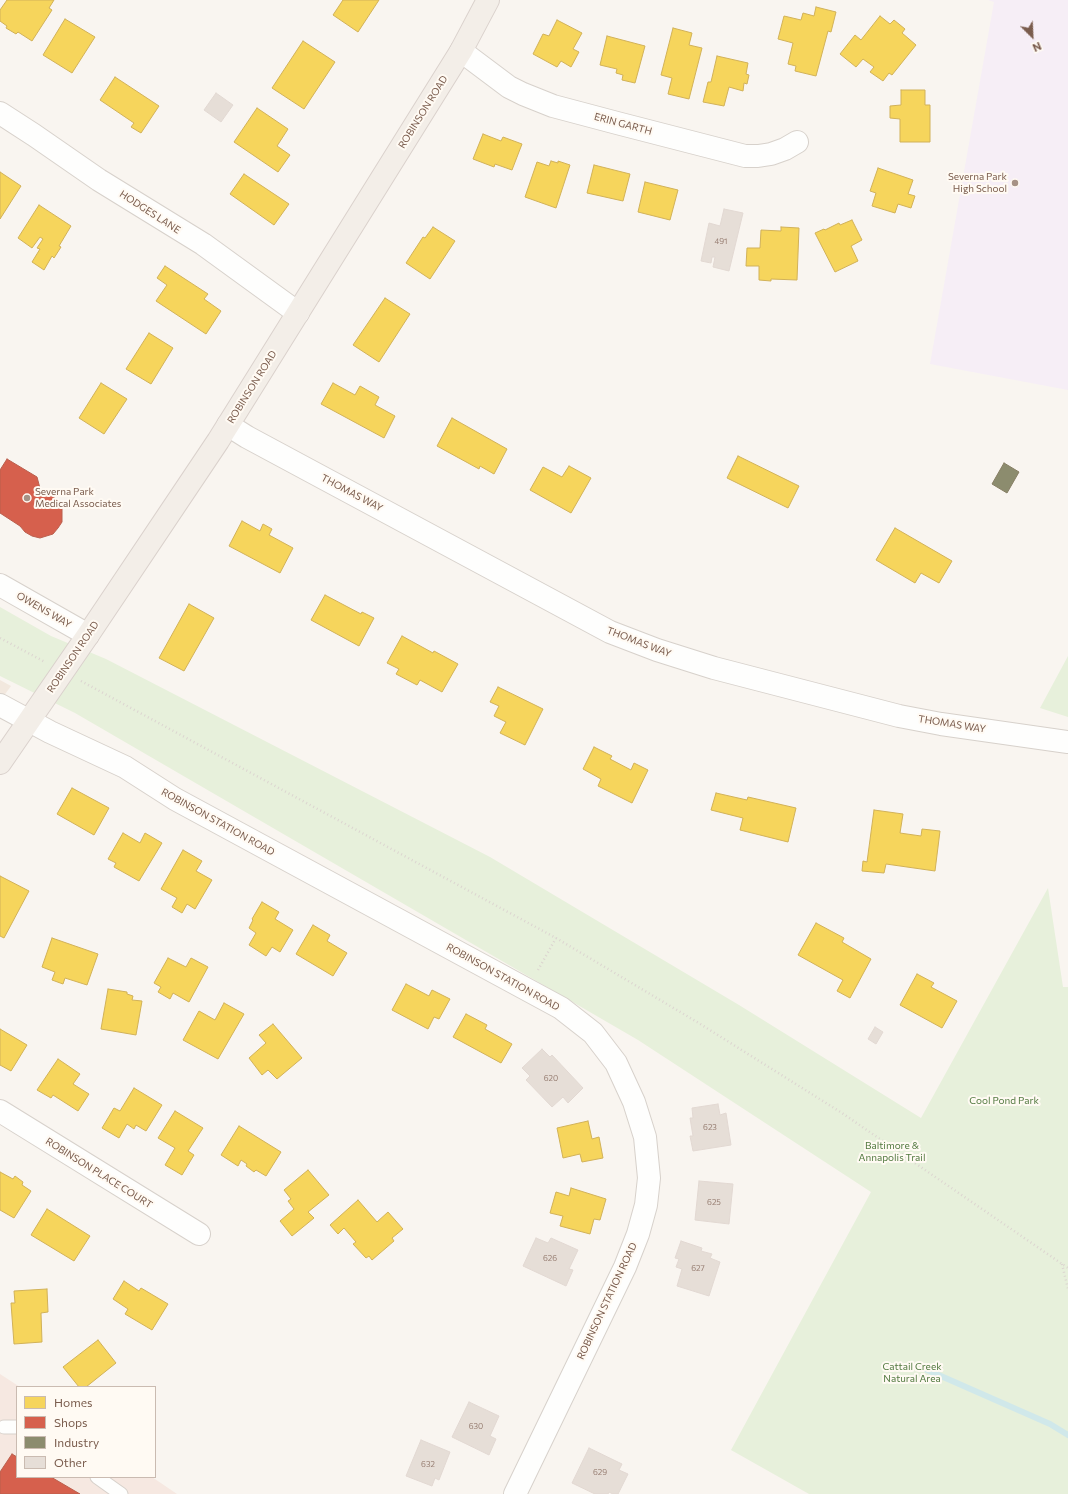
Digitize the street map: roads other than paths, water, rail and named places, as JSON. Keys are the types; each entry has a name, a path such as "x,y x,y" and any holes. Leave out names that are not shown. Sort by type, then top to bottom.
{"main road":[{"name":"ROBINSON ROAD","path":"0,763 88,636 228,425 461,51 488,0"}],"street":[{"name":"ERIN GARTH","path":"461,51 509,87 522,94 553,106 745,156 771,154 785,149 797,142"},
{"name":"HODGES LANE","path":"0,113 34,134 99,180 202,244 298,313"},
{"name":"THOMAS WAY","path":"228,425 247,437 610,632 643,645 714,668 899,716 941,724 1068,742"},
{"name":"OWENS WAY","path":"0,585 88,636"},
{"name":"ROBINSON STATION ROAD","path":"0,705 125,767 175,800 561,1008 593,1033 616,1063 634,1102 645,1137 649,1178 646,1205 638,1234 625,1267 515,1494"},
{"name":"ROBINSON PLACE COURT","path":"0,1111 199,1234"}],"lane":[{"path":"98,1478 121,1494"}],"waterway":[{"path":"925,1369 1050,1424 1068,1435"}],"place":[{"name":"Severna Park High School","path":"1015,183"},
{"name":"Severna Park Medical Associates","path":"27,498"}],"park label":[{"name":"Cool Pond Park","path":"1004,1101"},
{"name":"Baltimore & Annapolis Trail","path":"892,1152"},
{"name":"Cattail Creek Natural Area","path":"912,1372"}]}
